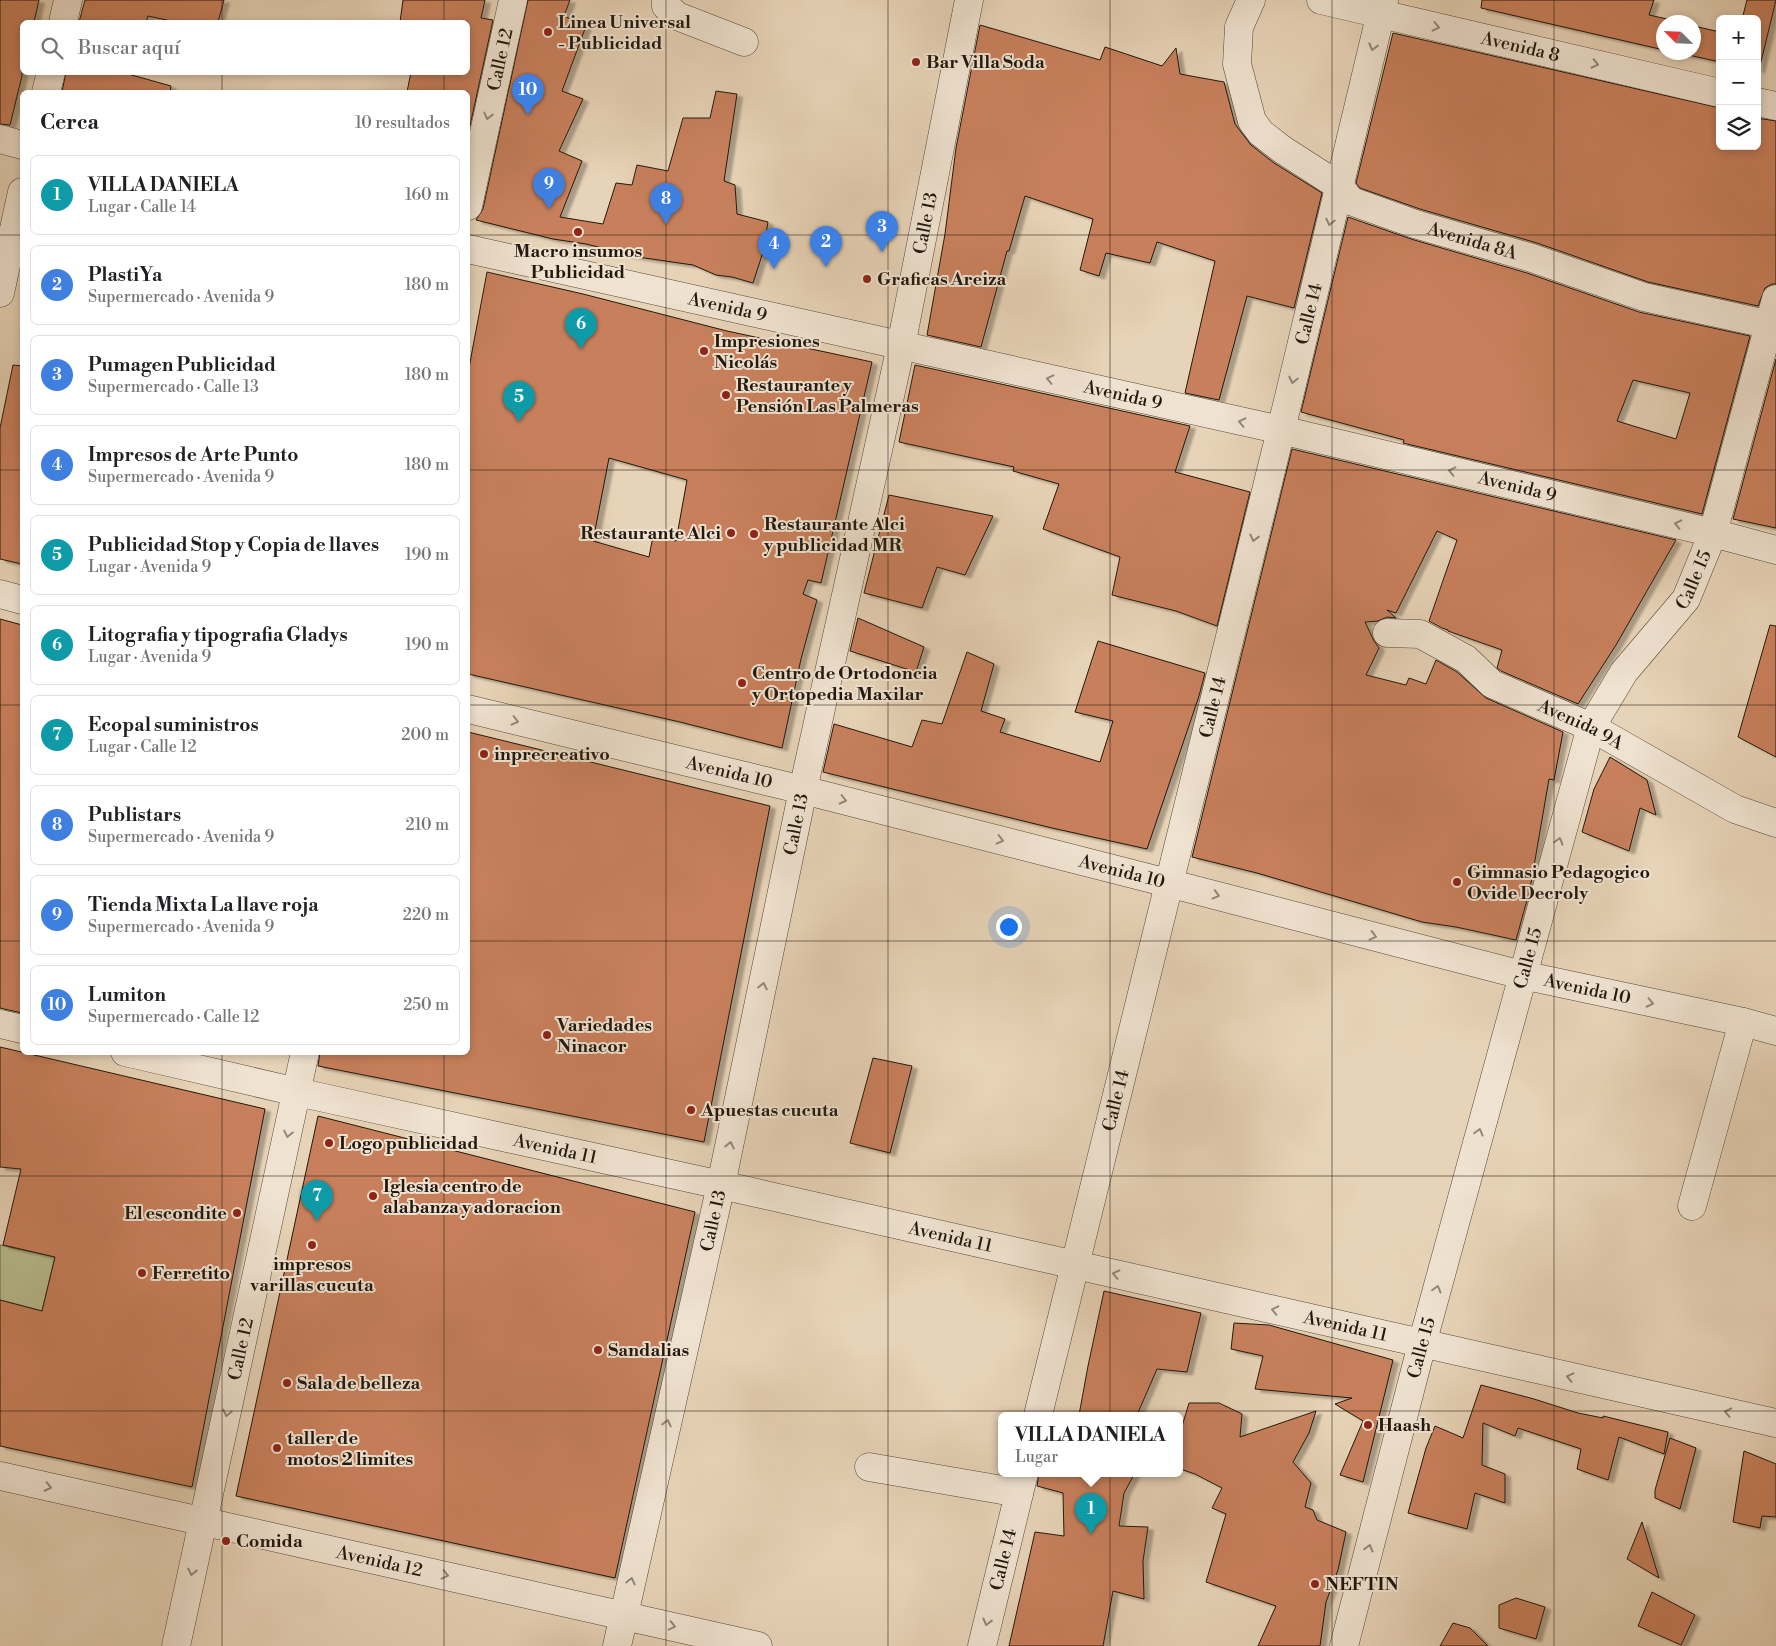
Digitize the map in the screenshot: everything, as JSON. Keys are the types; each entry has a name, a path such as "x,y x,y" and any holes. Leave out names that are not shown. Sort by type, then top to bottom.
{"street":[{"path":"63,20 68,0"},
{"name":"Calle 12","path":"470,197 513,0"},
{"path":"666,0 666,6 677,16 744,42"},
{"name":"Calle 13","path":"617,1646 721,1185 803,790 901,346 969,0"},
{"name":"Avenida 8A","path":"1251,0 1239,26 1238,64 1252,121 1260,133 1282,150 1339,186 1351,201 1415,224 1532,258 1644,297 1772,326"},
{"name":"Avenida 8","path":"1321,0 1383,7 1716,92"},
{"name":"Calle 14","path":"1039,1412 1281,430 1383,7"},
{"path":"46,90 50,75"},
{"path":"1761,103 1776,106"},
{"path":"0,139 20,144"},
{"path":"0,294 20,201"},
{"name":"Avenida 9","path":"470,249 1281,430 1713,532 1776,550"},
{"name":"Calle 15","path":"1344,1646 1422,1344 1591,727 1624,672 1686,598 1713,532 1772,326 1776,299"},
{"path":"0,594 20,599"},
{"name":"Avenida 9A","path":"1387,633 1420,634 1466,659 1492,684 1591,727 1735,809 1776,824"},
{"name":"Avenida 10","path":"470,709 803,790 1522,975 1743,1022 1776,1031"},
{"path":"1692,1206 1743,1022"},
{"path":"0,1024 20,1029"},
{"name":"Avenida 11","path":"138,1055 1776,1423"},
{"name":"Calle 12","path":"176,1646 304,1055"},
{"path":"869,1467 1022,1483"},
{"name":"Avenida 12","path":"0,1476 758,1646"},
{"name":"Calle 14","path":"982,1646 1022,1483"}],"green space":[{"path":"0,1245 55,1257 42,1311 0,1300"}],"building":[{"path":"0,0 39,0 34,20 20,20 20,75 22,76 10,125 0,124"},
{"path":"85,0 224,0 219,20 167,20 148,16 147,20 80,20"},
{"path":"403,0 485,0 481,18 493,20 470,126 470,90 407,90 410,75 470,75 470,20 400,20"},
{"path":"528,0 570,0 564,16 586,26 562,91 583,99 559,151 582,161 560,217 603,224 616,183 632,185 637,165 668,171 683,118 710,118 716,91 737,94 724,181 735,185 737,214 768,222 763,252 753,283 716,275 693,265 638,257 476,220 483,209"},
{"path":"1482,0 1654,0 1649,15 1656,17 1656,48 1481,8"},
{"path":"1747,0 1776,0 1761,62 1761,15 1743,15"},
{"path":"980,25 1100,60 1105,47 1162,66 1176,48 1180,74 1224,82 1235,124 1251,145 1274,163 1322,193 1294,308 1247,296 1219,400 1185,393 1215,261 1157,242 1150,263 1106,253 1099,276 1080,270 1093,219 1025,196 1009,251 1007,251 981,347 927,335 945,234 956,148"},
{"path":"1701,28 1716,31 1716,61 1701,58"},
{"path":"1393,33 1716,107 1716,150 1761,150 1761,119 1776,121 1776,284 1765,288 1758,306 1648,282 1537,243 1420,209 1360,188 1356,183"},
{"path":"65,75 132,75 171,86 170,90 62,90"},
{"path":"1348,217 1411,239 1527,273 1639,312 1750,336 1702,514 1403,443 1404,440 1301,412","holes":["1633,380 1690,393 1676,439 1617,421"]},
{"path":"487,272 583,294 727,331 872,362 821,583 808,580 803,594 817,600 801,659 782,748 680,722 470,674 470,362","holes":["609,458 687,480 676,541 653,536 649,557 593,541"]},
{"path":"1776,359 1776,528 1733,519"},
{"path":"13,365 20,366 20,564 0,559 0,428"},
{"path":"915,365 1190,426 1175,472 1250,492 1217,626 1176,611 1112,595 1120,557 1043,529 1059,484 1013,471 1014,467 899,442"},
{"path":"1292,449 1676,540 1616,645 1578,704 1501,671 1497,668 1502,650 1448,631 1429,621 1457,540 1437,531 1396,613 1387,610 1396,618 1387,617 1378,621 1365,622 1379,648 1366,675 1406,685 1409,678 1426,684 1436,660 1457,672 1486,698 1563,732 1554,780 1549,779 1530,889 1516,940 1422,922 1257,873 1192,857"},
{"path":"889,495 993,516 965,575 937,567 922,608 864,593"},
{"path":"858,618 924,647 916,672 850,651"},
{"path":"0,619 20,624 20,1013 0,1008"},
{"path":"1770,625 1776,626 1776,757 1738,737"},
{"path":"1098,641 1205,673 1199,696 1147,849 1052,828 823,772 834,724 912,747 922,720 942,724 967,652 994,664 981,711 1005,719 1000,732 1100,762 1113,721 1075,712"},
{"path":"470,732 770,806 704,1142 318,1066 320,1055 470,1055"},
{"path":"1610,757 1647,780 1656,815 1640,808 1629,851 1582,832 1594,789"},
{"path":"0,1047 20,1052 20,1055 34,1055 265,1109 192,1487 0,1446 0,1300 42,1311 55,1257 3,1245 21,1169 0,1167"},
{"path":"873,1058 912,1066 890,1153 850,1143"},
{"path":"318,1116 695,1212 615,1578 236,1496"},
{"path":"1104,1291 1201,1313 1187,1372 1157,1369 1138,1412 1080,1412"},
{"path":"1234,1323 1269,1325 1393,1360 1363,1482 1340,1475 1363,1421 1335,1404 1352,1398 1255,1389 1263,1356 1231,1349"},
{"path":"1481,1385 1578,1413 1603,1418 1603,1416 1668,1432 1664,1454 1619,1437 1608,1480 1577,1469 1581,1449 1518,1428 1515,1436 1483,1423 1482,1465 1505,1474 1505,1503 1475,1493 1467,1529 1408,1513 1426,1448 1435,1426 1463,1438"},
{"path":"1189,1403 1219,1403 1242,1414 1240,1437 1316,1411 1309,1433 1293,1462 1311,1483 1305,1507 1313,1510 1317,1520 1346,1532 1338,1570 1326,1602 1320,1646 1258,1646 1276,1606 1206,1582 1226,1514 1212,1508 1222,1488 1183,1470 1183,1423"},
{"path":"1670,1438 1696,1448 1680,1509 1655,1498 1655,1490"},
{"path":"1744,1451 1776,1464 1776,1517 1762,1516 1760,1528 1733,1522"},
{"path":"1038,1477 1133,1477 1124,1493 1119,1526 1148,1527 1143,1561 1144,1599 1113,1591 1103,1646 1009,1646 1035,1532 1064,1536 1063,1493 1037,1486"},
{"path":"1642,1522 1659,1578 1627,1559"},
{"path":"1652,1592 1695,1615 1681,1645 1638,1626"},
{"path":"1516,1598 1545,1607 1536,1639 1499,1628 1499,1605"},
{"path":"1453,1623 1470,1628 1488,1646 1440,1646"}],"place":[{"name":"Linea Universal - Publicidad","path":"548,32"},
{"name":"Bar Villa Soda","path":"916,62"},
{"name":"Lumiton","path":"528,115"},
{"name":"Tienda Mixta La llave roja","path":"549,209"},
{"name":"Publistars","path":"666,224"},
{"name":"Macro insumos Publicidad","path":"578,232"},
{"name":"Pumagen Publicidad","path":"882,252"},
{"name":"PlastiYa","path":"826,267"},
{"name":"Impresos de Arte Punto","path":"774,269"},
{"name":"Graficas Areiza","path":"867,279"},
{"name":"Litografia y tipografia Gladys","path":"581,349"},
{"name":"Impresiones Nicolás","path":"704,351"},
{"name":"Restaurante y Pensión Las Palmeras","path":"726,395"},
{"name":"Publicidad Stop y Copia de llaves","path":"519,422"},
{"name":"Restaurante Alci","path":"731,533"},
{"name":"Restaurante Alci y publicidad MR","path":"754,534"},
{"name":"Centro de Ortodoncia y Ortopedia Maxilar","path":"742,683"},
{"name":"inprecreativo","path":"484,754"},
{"name":"Gimnasio Pedagogico Ovide Decroly","path":"1457,882"},
{"name":"Variedades Ninacor","path":"547,1035"},
{"name":"Apuestas cucuta","path":"691,1110"},
{"name":"Logo publicidad","path":"329,1143"},
{"name":"Iglesia centro de alabanza y adoracion","path":"373,1196"},
{"name":"El escondite","path":"237,1213"},
{"name":"Ecopal suministros","path":"317,1221"},
{"name":"impresos varillas cucuta","path":"312,1245"},
{"name":"Ferretito","path":"142,1273"},
{"name":"Sandalias","path":"598,1350"},
{"name":"Sala de belleza","path":"287,1383"},
{"name":"Haash","path":"1368,1425"},
{"name":"taller de motos 2 limites","path":"277,1448"},
{"name":"VILLA DANIELA","path":"1091,1534"},
{"name":"Comida","path":"226,1541"},
{"name":"NEFTIN","path":"1315,1584"}]}
